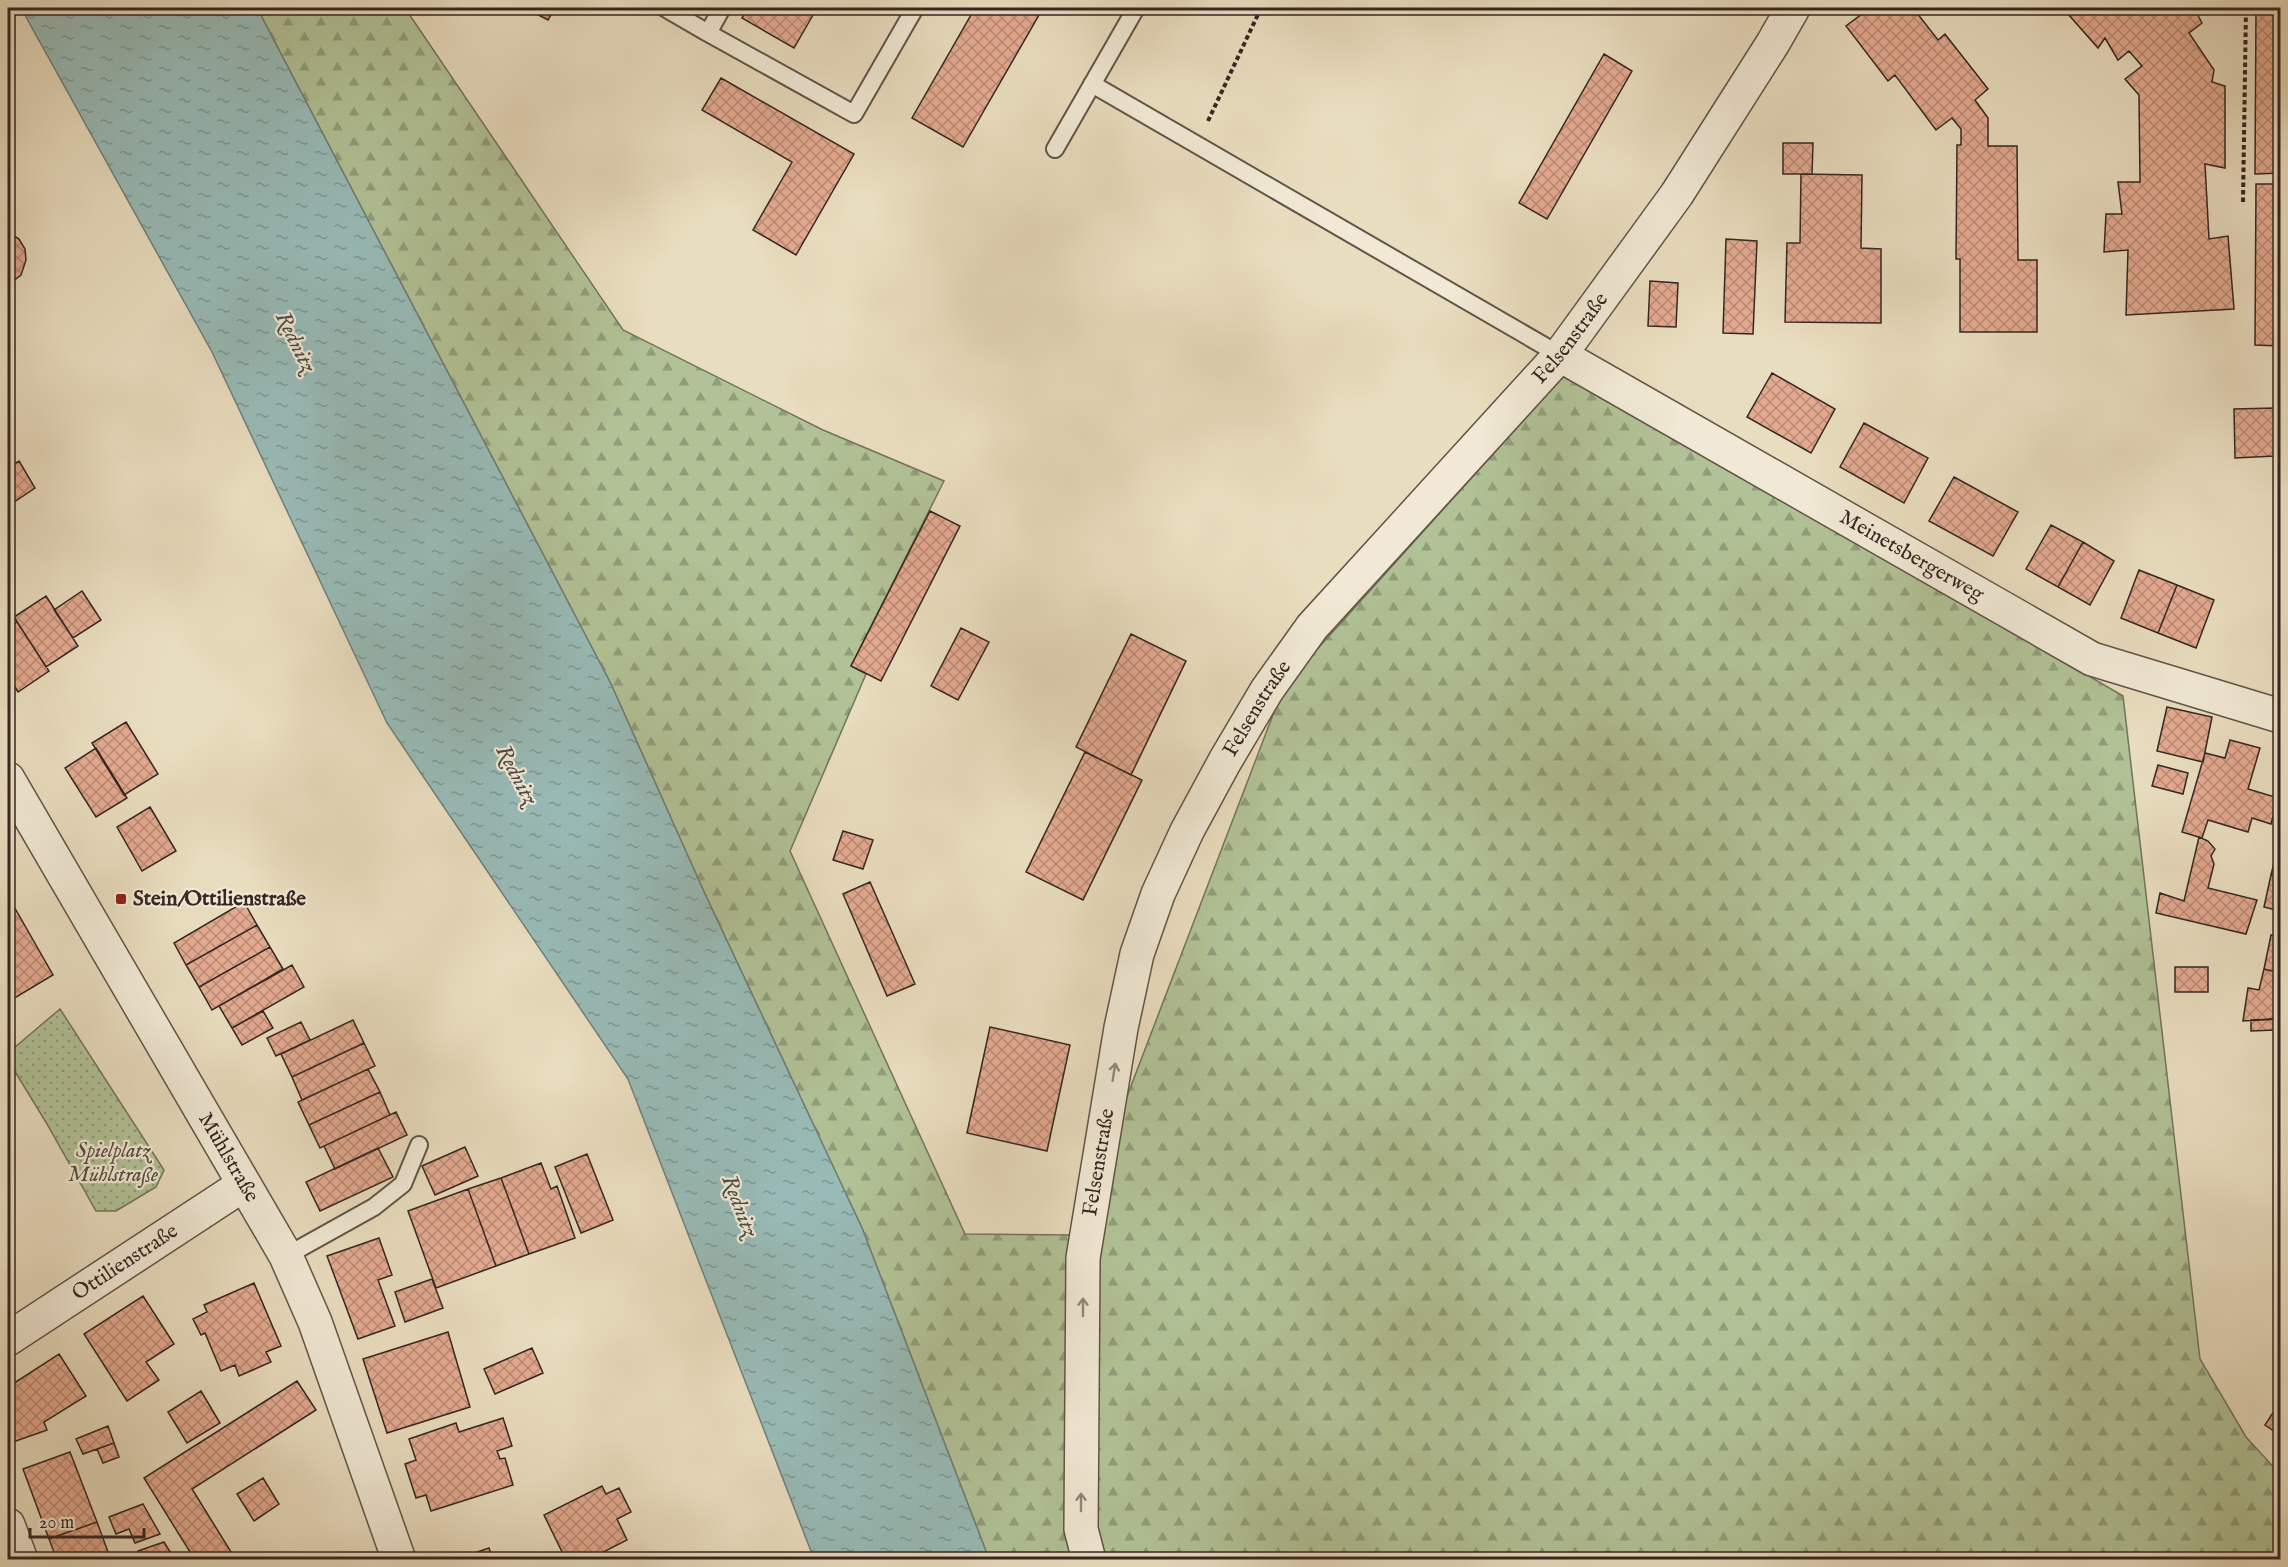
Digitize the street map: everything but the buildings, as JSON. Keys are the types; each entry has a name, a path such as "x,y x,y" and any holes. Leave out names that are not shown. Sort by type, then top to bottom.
{"street":[{"name":"Felsenstraße","path":"1089,1560 1081,1529 1083,1258 1121,1028 1137,954 1158,894 1187,831 1225,760 1267,690 1312,627 1560,354 1677,194 1793,8"},
{"name":"Meinetsbergerweg","path":"1560,354 2091,659 2280,716"},
{"name":"Mühlstraße","path":"8,779 286,1256 319,1331 399,1560"},
{"name":"Ottilienstraße","path":"8,1339 243,1185"},
{"path":"8,1525 21,1560"}],"lane":[{"path":"665,8 854,114 915,8"},
{"path":"708,33 722,8"},
{"path":"1055,149 1136,8"},
{"path":"1092,84 1560,354"},
{"path":"286,1256 374,1207 403,1184 419,1145"}],"path":[{"path":"1197,144 1262,8"},
{"path":"2243,202 2246,8"}],"green space":[{"path":"257,8 405,8 623,330 823,430 944,481 851,666 866,674 790,851 965,1234 1074,1235 1284,686 1568,371 2123,696 2200,1359 2246,1437 2280,1474 2280,1559 989,1559 862,1228 705,894 611,684"},
{"name":"Spielplatz Mühlstraße","path":"60,1009 164,1170 156,1187 116,1211 96,1211 8,1060 8,1053"}],"water":[{"name":"Rednitz","path":"21,8 257,8 611,684 705,894 862,1228 989,1559 814,1559 628,1079 387,723 212,352"}],"place":[{"name":"Stein/Ottilienstraße","path":"121,899"}]}
